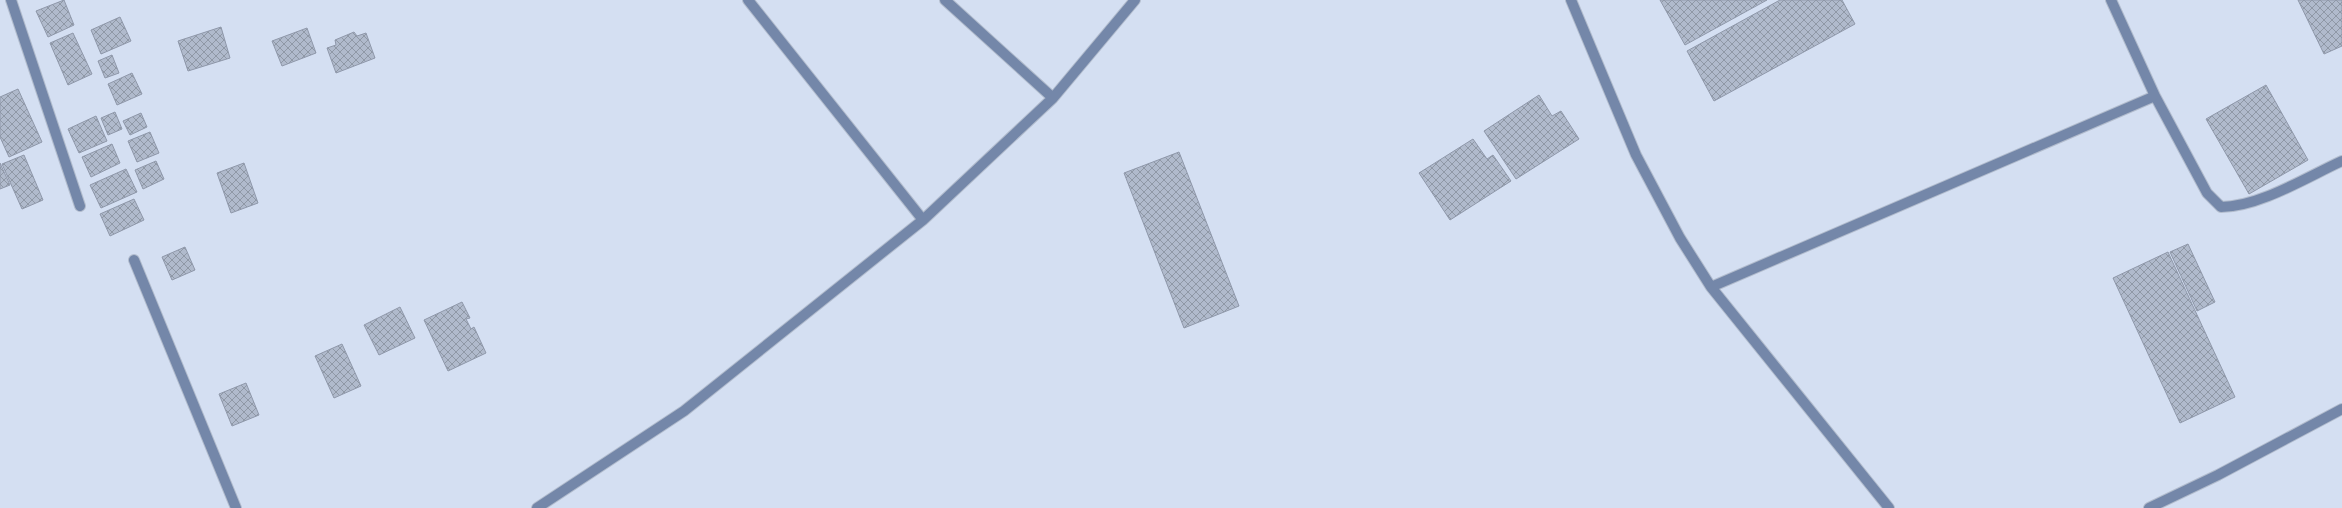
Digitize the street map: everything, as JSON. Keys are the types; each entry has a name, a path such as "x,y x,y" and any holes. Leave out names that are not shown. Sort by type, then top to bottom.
{"street":[{"path":"11,0 80,206"},
{"path":"748,0 922,220"},
{"path":"945,0 1053,98"},
{"path":"537,508 684,411 922,220 1053,98 1135,0"},
{"path":"1571,0 1636,155 1680,238 1712,287 1889,508"},
{"path":"2111,0 2155,96 2207,193 2221,207 2236,207 2253,203 2342,161"},
{"path":"1712,287 2155,96"},
{"path":"134,260 236,508"},
{"path":"2149,508 2218,475 2342,409"}],"building":[{"path":"64,0 74,25 48,37 36,11"},
{"path":"1660,0 1767,0 1685,45"},
{"path":"1780,0 1842,0 1855,24 1714,101 1687,51"},
{"path":"2298,0 2342,0 2342,46 2324,54"},
{"path":"120,17 131,41 101,54 91,30"},
{"path":"221,27 230,58 188,71 178,41"},
{"path":"307,28 316,53 282,66 272,41"},
{"path":"354,32 357,36 366,33 375,58 336,73 327,48 336,45 335,40"},
{"path":"73,33 92,74 68,85 50,43"},
{"path":"112,55 119,73 105,78 98,61"},
{"path":"132,73 142,94 117,105 108,84"},
{"path":"2266,85 2308,160 2249,194 2206,119"},
{"path":"18,89 42,142 9,157 0,137 0,97"},
{"path":"1539,95 1552,116 1561,111 1579,139 1516,179 1484,131"},
{"path":"115,112 122,129 108,135 101,118"},
{"path":"141,113 147,127 130,135 123,121"},
{"path":"96,116 107,141 79,153 68,129"},
{"path":"150,132 159,153 137,162 128,141"},
{"path":"1473,139 1487,159 1493,155 1511,181 1450,220 1419,173"},
{"path":"112,144 120,163 91,177 82,157"},
{"path":"1179,152 1239,306 1184,328 1124,173"},
{"path":"24,155 43,200 22,209 2,164"},
{"path":"156,161 164,179 143,189 135,170"},
{"path":"0,163 10,185 0,189"},
{"path":"244,163 258,203 231,213 217,173"},
{"path":"126,169 137,192 101,208 90,185"},
{"path":"134,199 144,220 110,236 100,214"},
{"path":"2188,244 2215,302 2197,311 2170,252"},
{"path":"185,247 195,270 172,280 162,257"},
{"path":"2168,252 2235,397 2180,423 2113,278"},
{"path":"462,302 470,318 466,319 471,329 474,327 486,353 448,371 424,320"},
{"path":"400,307 415,338 379,355 364,325"},
{"path":"342,344 361,386 334,398 315,356"},
{"path":"246,383 259,415 232,426 219,394"}]}
